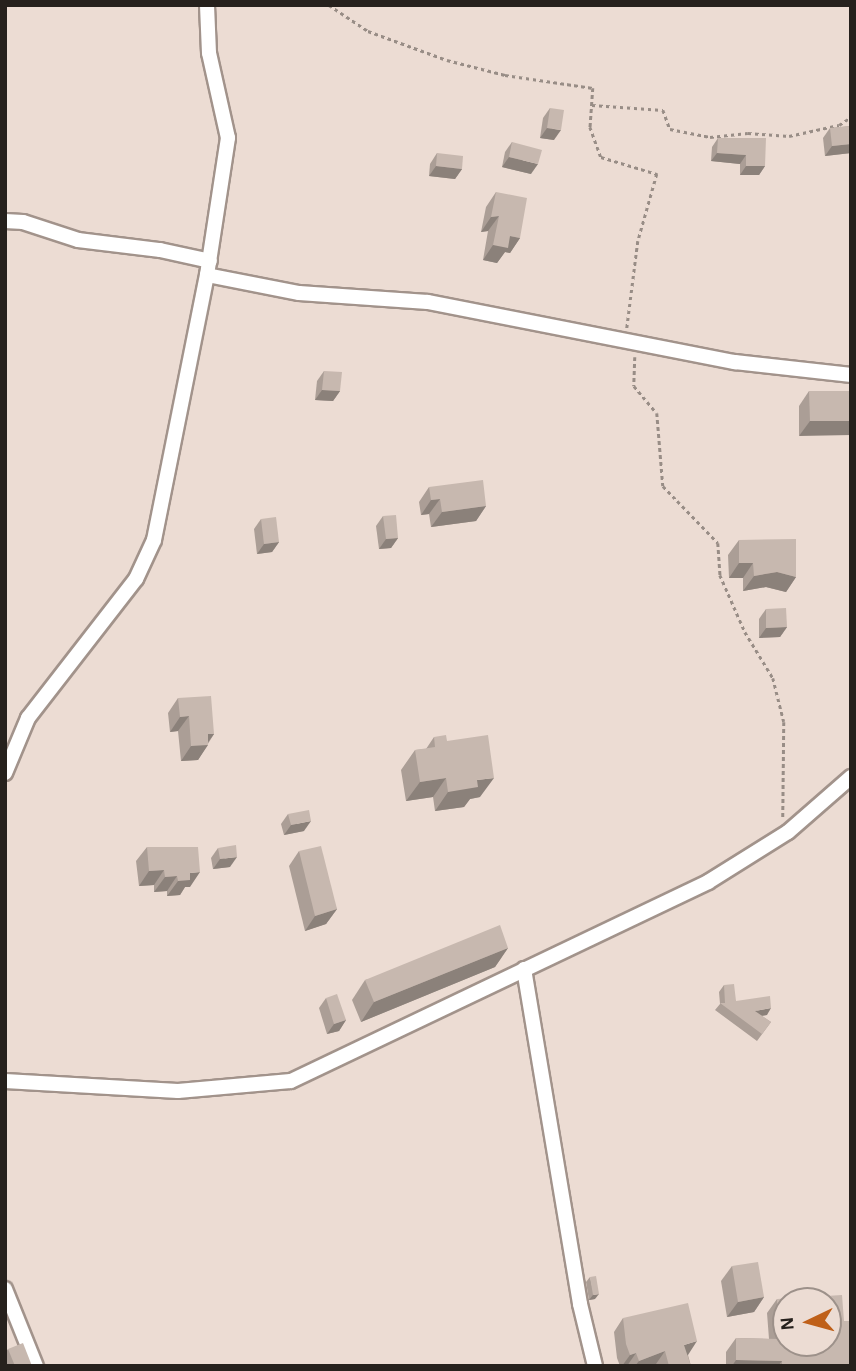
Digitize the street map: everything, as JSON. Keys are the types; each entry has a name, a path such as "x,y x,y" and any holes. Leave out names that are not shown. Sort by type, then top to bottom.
{"street":[{"path":"5,773 28,718 136,579 154,540 209,268 228,138 209,53 207,5"},
{"path":"5,221 23,222 78,240 160,250 209,268 299,293 429,302 735,362 851,375"},
{"path":"5,1081 178,1091 291,1081 708,882 782,836 851,777"},
{"path":"524,969 580,1304 595,1366"},
{"path":"5,1289 36,1366"}],"path":[{"path":"328,5 368,31 447,60 505,75 593,88 590,127 601,157 657,174 638,241 631,343 634,386 657,413 663,486 718,543 719,575 745,632 773,678 784,722 786,762 782,836"},
{"path":"592,105 663,110 670,130 710,137 748,133 789,136 839,125 851,117"}],"building":[{"path":"550,108 564,110 561,130 547,128"},
{"path":"851,126 851,144 832,146 830,128"},
{"path":"718,138 766,138 765,166 746,166 746,155 717,153"},
{"path":"512,142 542,150 538,164 509,157"},
{"path":"437,153 463,156 462,169 436,166"},
{"path":"496,192 527,198 520,238 510,236 508,248 493,245 499,216 491,217"},
{"path":"324,371 342,372 340,391 322,390"},
{"path":"809,391 851,391 851,421 810,421"},
{"path":"483,480 486,506 442,512 440,499 431,500 429,487"},
{"path":"396,515 398,538 386,539 383,516"},
{"path":"276,517 279,542 264,544 261,519"},
{"path":"796,539 796,577 777,572 754,576 753,563 739,563 739,540"},
{"path":"786,608 787,627 766,628 766,609"},
{"path":"211,696 214,734 208,734 208,745 191,746 189,716 180,717 178,698"},
{"path":"446,735 447,741 488,735 494,778 477,780 478,787 448,792 446,778 420,782 415,750 435,747 434,737"},
{"path":"309,810 311,821 291,825 288,814"},
{"path":"236,845 237,857 220,859 218,848"},
{"path":"321,846 337,909 315,916 299,851"},
{"path":"147,847 198,847 200,872 190,873 190,880 178,881 177,876 165,877 164,870 149,871"},
{"path":"500,925 508,948 374,1002 365,980"},
{"path":"734,984 736,1001 770,996 771,1008 755,1011 771,1022 762,1034 720,1003 725,1003 724,985"},
{"path":"337,994 346,1020 334,1024 326,998"},
{"path":"758,1262 764,1297 738,1302 732,1266"},
{"path":"596,1276 599,1294 593,1295 590,1277"},
{"path":"842,1295 844,1321 851,1321 851,1366 782,1366 782,1361 736,1360 736,1338 772,1339 772,1357 842,1357"},
{"path":"688,1303 697,1341 684,1345 691,1366 669,1366 665,1351 639,1361 636,1353 630,1355 623,1318"},
{"path":"23,1343 32,1366 15,1366 8,1349"}]}
